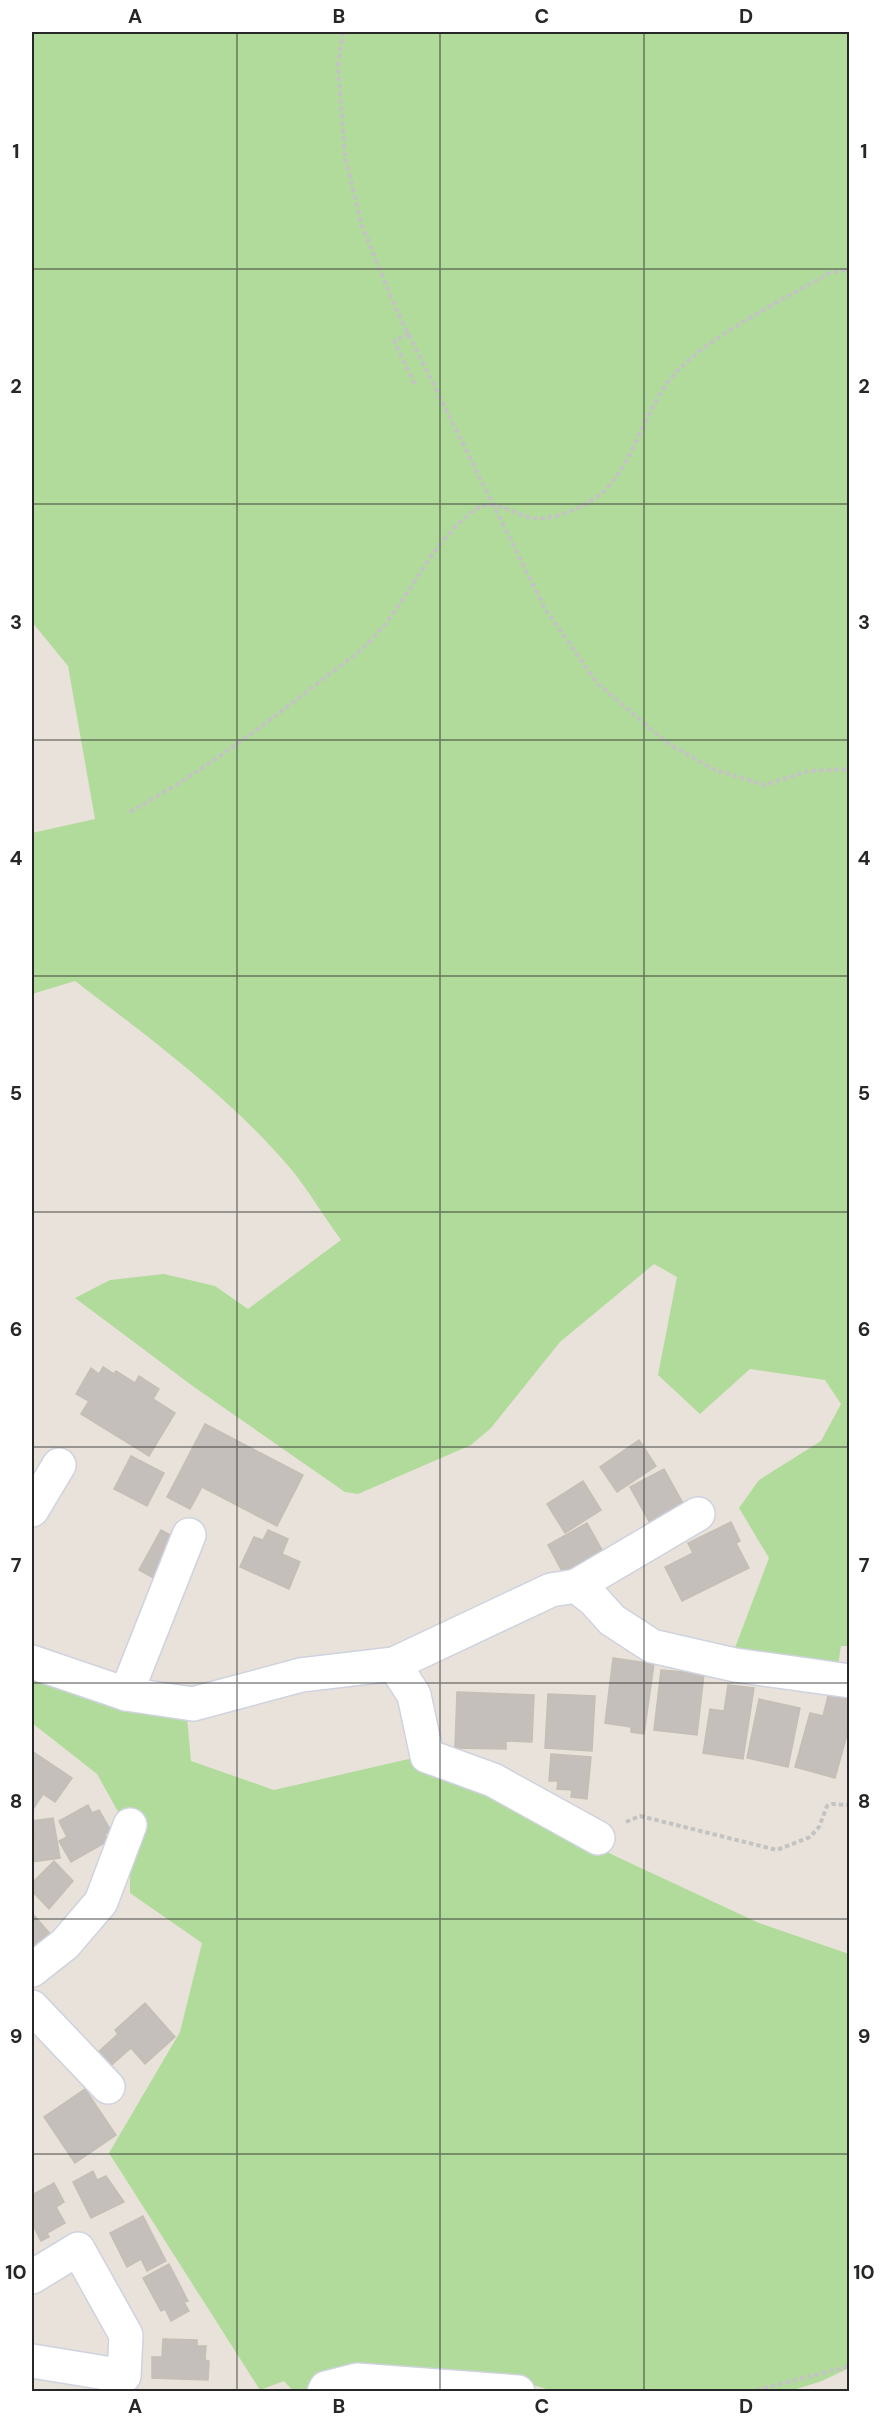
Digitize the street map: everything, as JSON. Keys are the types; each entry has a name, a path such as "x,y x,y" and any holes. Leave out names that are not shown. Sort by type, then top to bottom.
{"street":[{"path":"32,1510 59,1465"},
{"path":"32,1662 126,1694 193,1704 301,1675 394,1664 551,1590 576,1586 698,1514"},
{"path":"126,1694 189,1535"},
{"path":"576,1586 594,1600 612,1620 652,1646 735,1665 849,1681"},
{"path":"394,1664 414,1695 427,1756 493,1780 598,1838"},
{"path":"32,1970 65,1944 101,1902 130,1825"},
{"path":"32,2007 108,2087"},
{"path":"32,2277 78,2249 126,2335 124,2376 32,2361"},
{"path":"324,2391 326,2388 357,2380 518,2391"}],"path":[{"path":"343,32 338,66 345,157 362,226 409,334 544,607 597,683 666,742 713,770 765,785 809,771 849,769"},
{"path":"130,812 236,745 369,642 454,529 478,508 492,503 535,519 575,509 605,490 630,453 649,411 669,380 699,350 829,273 849,269"},
{"path":"409,334 394,341 415,385"},
{"path":"598,1838 640,1816 777,1850 810,1837 819,1827 827,1806 849,1805"},
{"path":"749,2391 849,2367"}],"green space":[{"path":"32,32 849,32 850,1646 841,1646 837,1672 733,1653 769,1558 739,1508 759,1480 821,1441 841,1404 825,1380 750,1369 700,1414 658,1375 677,1277 654,1264 560,1342 491,1428 471,1445 358,1494 345,1492 194,1387 75,1298 110,1280 164,1274 215,1286 248,1309 341,1240 298,1177 267,1142 188,1069 75,981 32,994 32,833 95,819 68,666 32,622"},
{"path":"32,1674 187,1717 191,1761 274,1790 413,1758 491,1788 615,1856 759,1923 849,1954 849,2368 822,2381 787,2392 556,2392 533,2385 368,2372 311,2391 293,2391 284,2381 260,2390 109,2153 180,2032 202,1943 130,1893 130,1833 97,1774 32,1723"}],"building":[{"path":"103,1367 114,1374 116,1371 135,1383 139,1376 159,1389 153,1399 175,1413 149,1456 81,1414 89,1401 76,1394 91,1368 99,1374"},
{"path":"205,1424 303,1475 277,1526 202,1487 190,1509 167,1497"},
{"path":"639,1440 656,1466 617,1492 600,1467"},
{"path":"131,1456 164,1473 147,1506 114,1489"},
{"path":"664,1469 684,1505 650,1523 630,1487"},
{"path":"583,1481 601,1510 565,1533 547,1504"},
{"path":"731,1522 740,1541 736,1543 749,1568 682,1601 665,1567 693,1553 688,1543"},
{"path":"587,1523 602,1550 563,1573 548,1545"},
{"path":"161,1530 183,1542 161,1582 139,1570"},
{"path":"268,1530 288,1539 282,1554 300,1562 289,1589 240,1567 254,1537 263,1540"},
{"path":"613,1658 654,1664 644,1734 631,1732 631,1727 605,1723"},
{"path":"661,1670 704,1674 697,1735 654,1730"},
{"path":"728,1685 754,1688 743,1759 703,1753 710,1709 724,1711"},
{"path":"457,1692 534,1695 532,1742 506,1741 506,1749 455,1748"},
{"path":"829,1692 850,1697 850,1724 835,1778 795,1767 810,1713 823,1716"},
{"path":"548,1694 595,1696 592,1751 545,1748"},
{"path":"759,1699 800,1708 788,1767 747,1758"},
{"path":"32,1751 72,1778 55,1802 43,1794 32,1811"},
{"path":"551,1754 591,1757 587,1799 571,1797 572,1790 557,1789 558,1781 549,1781"},
{"path":"88,1805 92,1813 99,1810 111,1831 105,1834 108,1841 71,1862 59,1841 67,1837 59,1821"},
{"path":"53,1818 60,1858 32,1862 32,1837 35,1837 32,1821"},
{"path":"54,1861 73,1881 49,1909 32,1891 32,1879 34,1881"},
{"path":"32,1913 51,1935 32,1952"},
{"path":"145,2003 175,2037 145,2064 131,2048 107,2069 95,2055 118,2034 115,2030"},
{"path":"85,2089 116,2135 75,2163 44,2117"},
{"path":"93,2171 97,2180 106,2176 124,2202 91,2218 73,2182"},
{"path":"54,2183 64,2202 56,2207 65,2223 47,2233 49,2237 41,2241 32,2223 32,2195"},
{"path":"143,2216 166,2261 147,2271 141,2259 127,2267 110,2233"},
{"path":"169,2264 188,2301 184,2302 189,2311 171,2321 165,2309 161,2311 143,2278"},
{"path":"163,2339 197,2340 197,2346 206,2346 205,2360 209,2361 208,2380 152,2378 152,2357 162,2357"}]}
